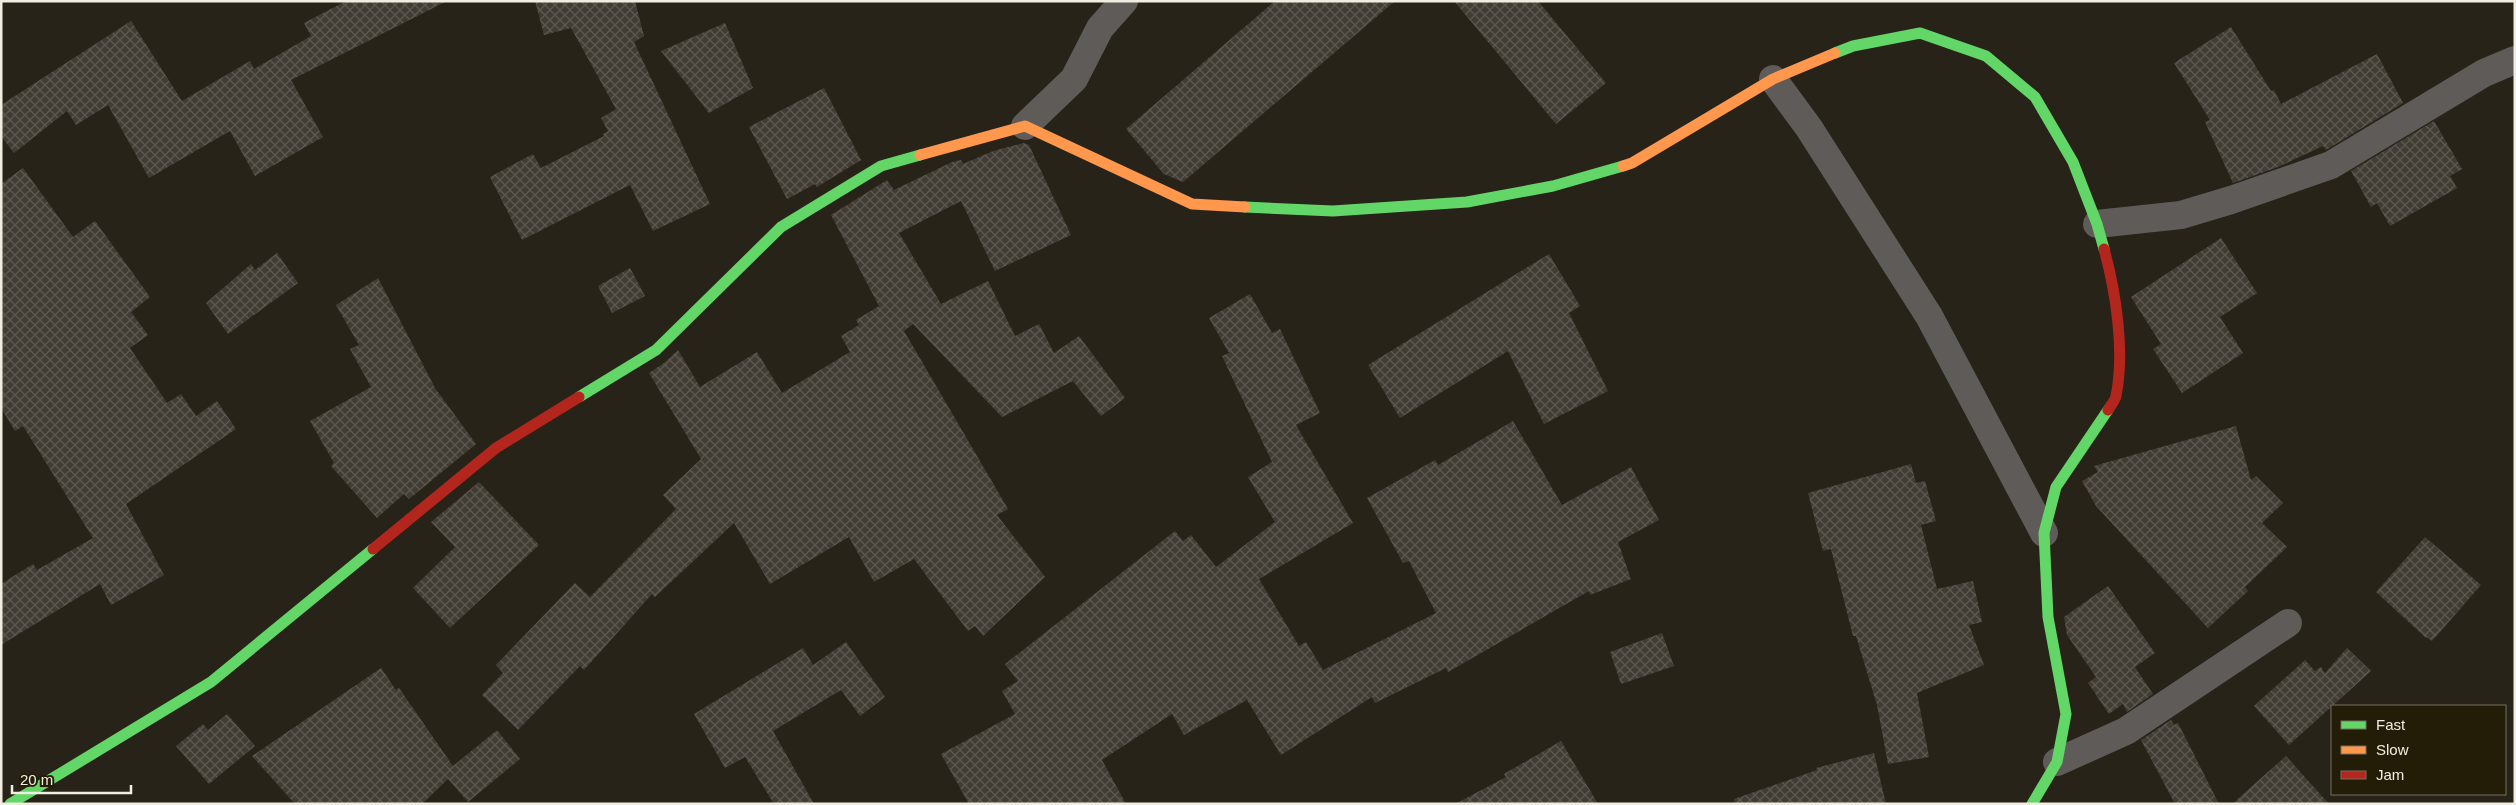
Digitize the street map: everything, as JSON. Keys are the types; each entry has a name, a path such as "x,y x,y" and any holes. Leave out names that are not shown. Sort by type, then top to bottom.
{"street":[{"path":"10,804 211,682 496,448 656,350 781,227 881,166 1025,126 1074,79 1100,28 1124,1"},
{"path":"1025,126 1192,204 1333,211 1468,202 1553,186 1632,163 1773,79 1853,46 1920,33 1986,56 2035,97 2073,162 2097,224 2113,282 2119,356 2116,398 2056,487 2044,533 2048,617 2066,714 2057,762 2032,804"},
{"path":"2097,224 2181,215 2232,200 2331,165 2484,73 2515,60"},
{"path":"1773,79 1809,128 1929,316 2044,533"},
{"path":"2057,762 2126,731 2288,623"}],"building":[{"path":"346,1 447,1 291,80 323,137 255,176 230,131 149,178 108,105 76,125 67,111 14,153 1,136 1,105 131,21 182,101 250,61 254,69 311,36 304,23"},
{"path":"535,1 635,1 644,36 634,42 710,204 653,231 630,185 522,240 490,177 533,154 541,168 604,136 603,134 608,131 601,118 616,109 571,28 544,35"},
{"path":"1275,1 1395,1 1183,182 1164,174 1126,129"},
{"path":"1454,1 1538,1 1606,83 1556,124"},
{"path":"725,23 753,88 709,113 661,51"},
{"path":"2231,27 2271,91 2274,90 2281,104 2377,54 2403,103 2326,150 2323,146 2278,167 2233,183 2205,122 2210,120 2174,63"},
{"path":"824,88 861,160 817,187 815,184 787,199 749,127"},
{"path":"2434,121 2462,169 2450,176 2457,188 2390,226 2377,203 2371,207 2351,171"},
{"path":"1024,143 1029,145 1071,235 995,271 961,201 899,233 941,304 988,281 1015,336 1039,324 1054,353 1079,336 1125,398 1101,416 1073,381 1002,417 913,324 904,331 1008,509 997,515 1045,577 983,636 975,626 968,631 914,559 874,582 849,537 770,584 734,523 655,597 652,594 584,670 580,666 518,730 482,695 503,673 496,665 575,583 590,597 676,509 663,495 701,459 649,373 678,350 700,387 757,352 782,393 850,352 841,336 859,325 856,320 879,306 831,215 887,180 894,190 952,162 961,160 963,164 993,151"},
{"path":"23,168 73,237 95,221 150,297 131,312 148,335 130,348 167,403 181,394 196,416 217,401 236,429 126,504 164,575 111,605 100,584 1,645 1,584 33,564 37,570 93,538 23,426 15,431 1,408 1,184"},
{"path":"2221,238 2257,293 2220,317 2243,353 2182,393 2153,349 2161,344 2131,297"},
{"path":"277,253 298,283 228,334 206,303 251,264 255,270"},
{"path":"1549,254 1580,306 1569,313 1608,391 1544,424 1508,351 1400,418 1368,365"},
{"path":"630,268 645,296 612,313 598,286"},
{"path":"378,278 435,388 476,444 409,499 404,494 377,518 331,466 334,463 310,421 371,387 350,349 359,345 336,305"},
{"path":"1250,294 1272,333 1280,329 1320,413 1296,425 1353,523 1259,579 1299,646 1306,642 1323,670 1436,613 1409,561 1403,563 1367,498 1435,460 1438,465 1513,421 1562,505 1631,467 1659,520 1618,542 1631,579 1590,595 1589,591 1448,672 1446,668 1375,703 1372,697 1281,755 1247,700 1184,735 1172,714 1102,760 1126,804 969,804 941,754 1015,714 1002,691 1018,681 1005,664 1175,531 1183,541 1191,535 1216,567 1275,522 1248,477 1272,462 1222,356 1229,353 1209,318"},
{"path":"2236,426 2251,480 2256,476 2283,503 2262,523 2287,547 2245,587 2248,591 2208,628 2096,506 2082,481 2098,472 2094,466"},
{"path":"1911,464 1916,483 1925,481 1936,521 1921,525 1937,589 1973,581 1982,622 1969,625 1984,665 1917,693 1929,757 1888,764 1877,705 1856,636 1853,636 1831,549 1823,551 1808,493"},
{"path":"479,482 539,545 450,628 413,588 455,547 431,522"},
{"path":"2425,537 2481,585 2432,641 2426,638 2376,592"},
{"path":"2108,586 2155,653 2135,667 2153,694 2127,712 2123,704 2109,714 2088,683 2096,677 2067,635 2064,617"},
{"path":"1662,633 1674,666 1621,684 1610,652"},
{"path":"846,642 885,697 860,716 841,690 773,731 814,804 774,804 745,757 725,768 694,714 803,648 813,665"},
{"path":"2347,648 2371,671 2333,705 2331,705 2331,707 2289,745 2254,706 2305,660 2315,671 2321,667 2325,673"},
{"path":"381,668 396,690 399,688 453,766 497,730 520,759 468,802 448,779 422,804 295,804 252,756"},
{"path":"227,714 255,746 209,784 176,746 203,724 208,730"},
{"path":"2171,720 2174,725 2178,723 2219,804 2175,804 2141,740"},
{"path":"1561,741 1598,804 1455,804 1506,777 1504,774"},
{"path":"1874,753 1886,804 1735,804 1734,799 1817,770 1816,768"},
{"path":"2286,756 2329,804 2232,804"}],"traffic: fast":[{"path":"1835,53 1853,46 1920,33 1986,56 2035,97 2073,162 2097,224 2104,249"},
{"path":"579,397 656,350 781,227 881,166 920,155"},
{"path":"1245,207 1333,211 1467,202 1553,186 1623,166"},
{"path":"2032,804 2057,762 2066,714 2048,617 2044,533 2056,487 2108,410"},
{"path":"10,804 211,682 373,549"}],"traffic: slow":[{"path":"1623,166 1632,163 1773,79 1835,53"},
{"path":"920,155 1025,126 1192,204 1245,207"}],"traffic: jam":[{"path":"2104,249 2118,322 2120,361 2116,396 2108,410"},
{"path":"373,549 496,448 579,397"}]}
